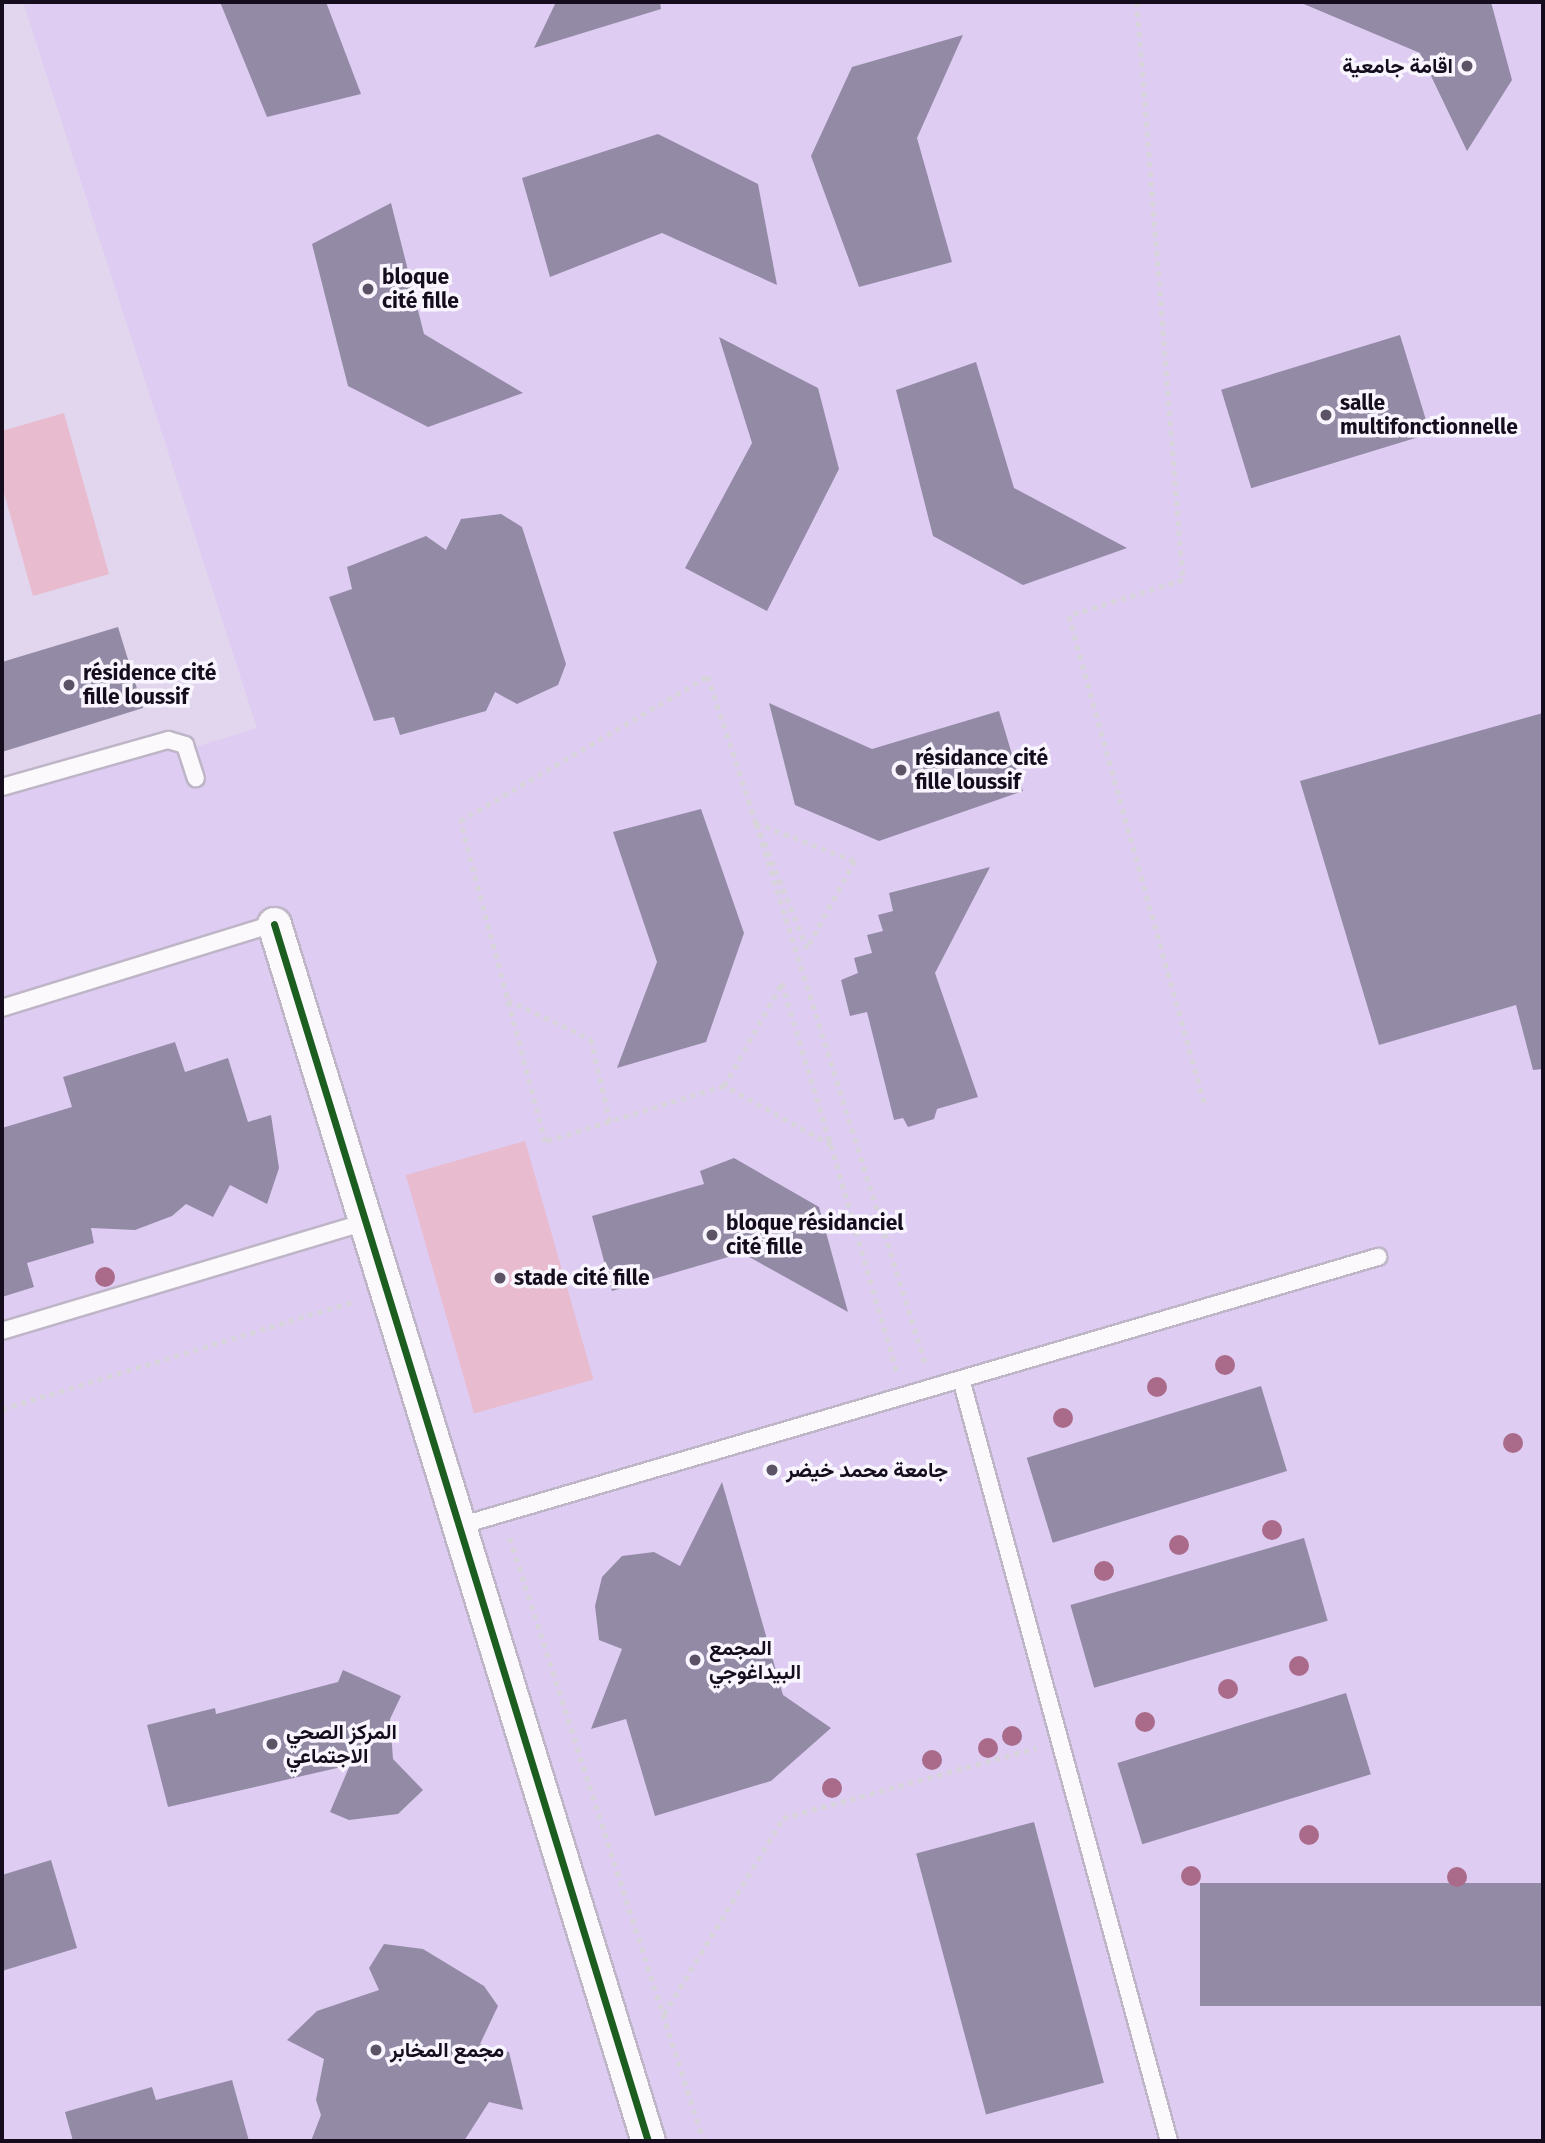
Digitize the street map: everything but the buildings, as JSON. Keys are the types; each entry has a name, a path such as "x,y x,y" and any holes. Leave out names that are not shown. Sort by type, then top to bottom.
{"street":[{"path":"274,924 648,2141"}],"lane":[{"path":"2,787 168,740 185,745 196,778"},
{"path":"2,1008 274,924"},
{"path":"2,1331 365,1222"},
{"path":"459,1526 1378,1257"},
{"path":"961,1379 1169,2141"}],"path":[{"path":"1137,2 1183,580 1069,616 1205,1105"},
{"path":"904,1396 782,983 724,1086 545,1142 460,821 708,676 933,1388"},
{"path":"756,823 855,861 807,949 786,898 756,823"},
{"path":"507,1000 591,1039 610,1122"},
{"path":"724,1086 831,1145"},
{"path":"2,1409 354,1302 359,1315"},
{"path":"523,1533 510,1537 704,2141"},
{"path":"663,2014 783,1818 1039,1748"}],"shaded area":[{"name":"جامعة محمد خيضر","path":"23,2 1543,2 1543,2141 2,2141 2,798 168,740 183,751 257,728"},
{"path":"64,413 109,574 33,596 2,486 2,431"},
{"name":"stade cité fille","path":"525,1141 593,1379 474,1414 406,1175"}],"cycle path":[{"path":"274,924 648,2141"}],"place":[{"name":"اقامة جامعية","path":"1467,66"},
{"name":"bloque cité fille","path":"368,289"},
{"name":"salle multifonctionnelle","path":"1326,415"},
{"name":"résidence cité fille loussif","path":"69,685"},
{"name":"résidance cité fille loussif","path":"901,770"},
{"name":"bloque résidanciel cité fille","path":"712,1235"},
{"name":"stade cité fille","path":"500,1278"},
{"name":"جامعة محمد خيضر","path":"772,1470"},
{"name":"المجمع البيداغوجي","path":"695,1660"},
{"name":"المركز الصحي الاجتماعي","path":"272,1744"},
{"name":"مجمع المخابر","path":"376,2050"}]}
